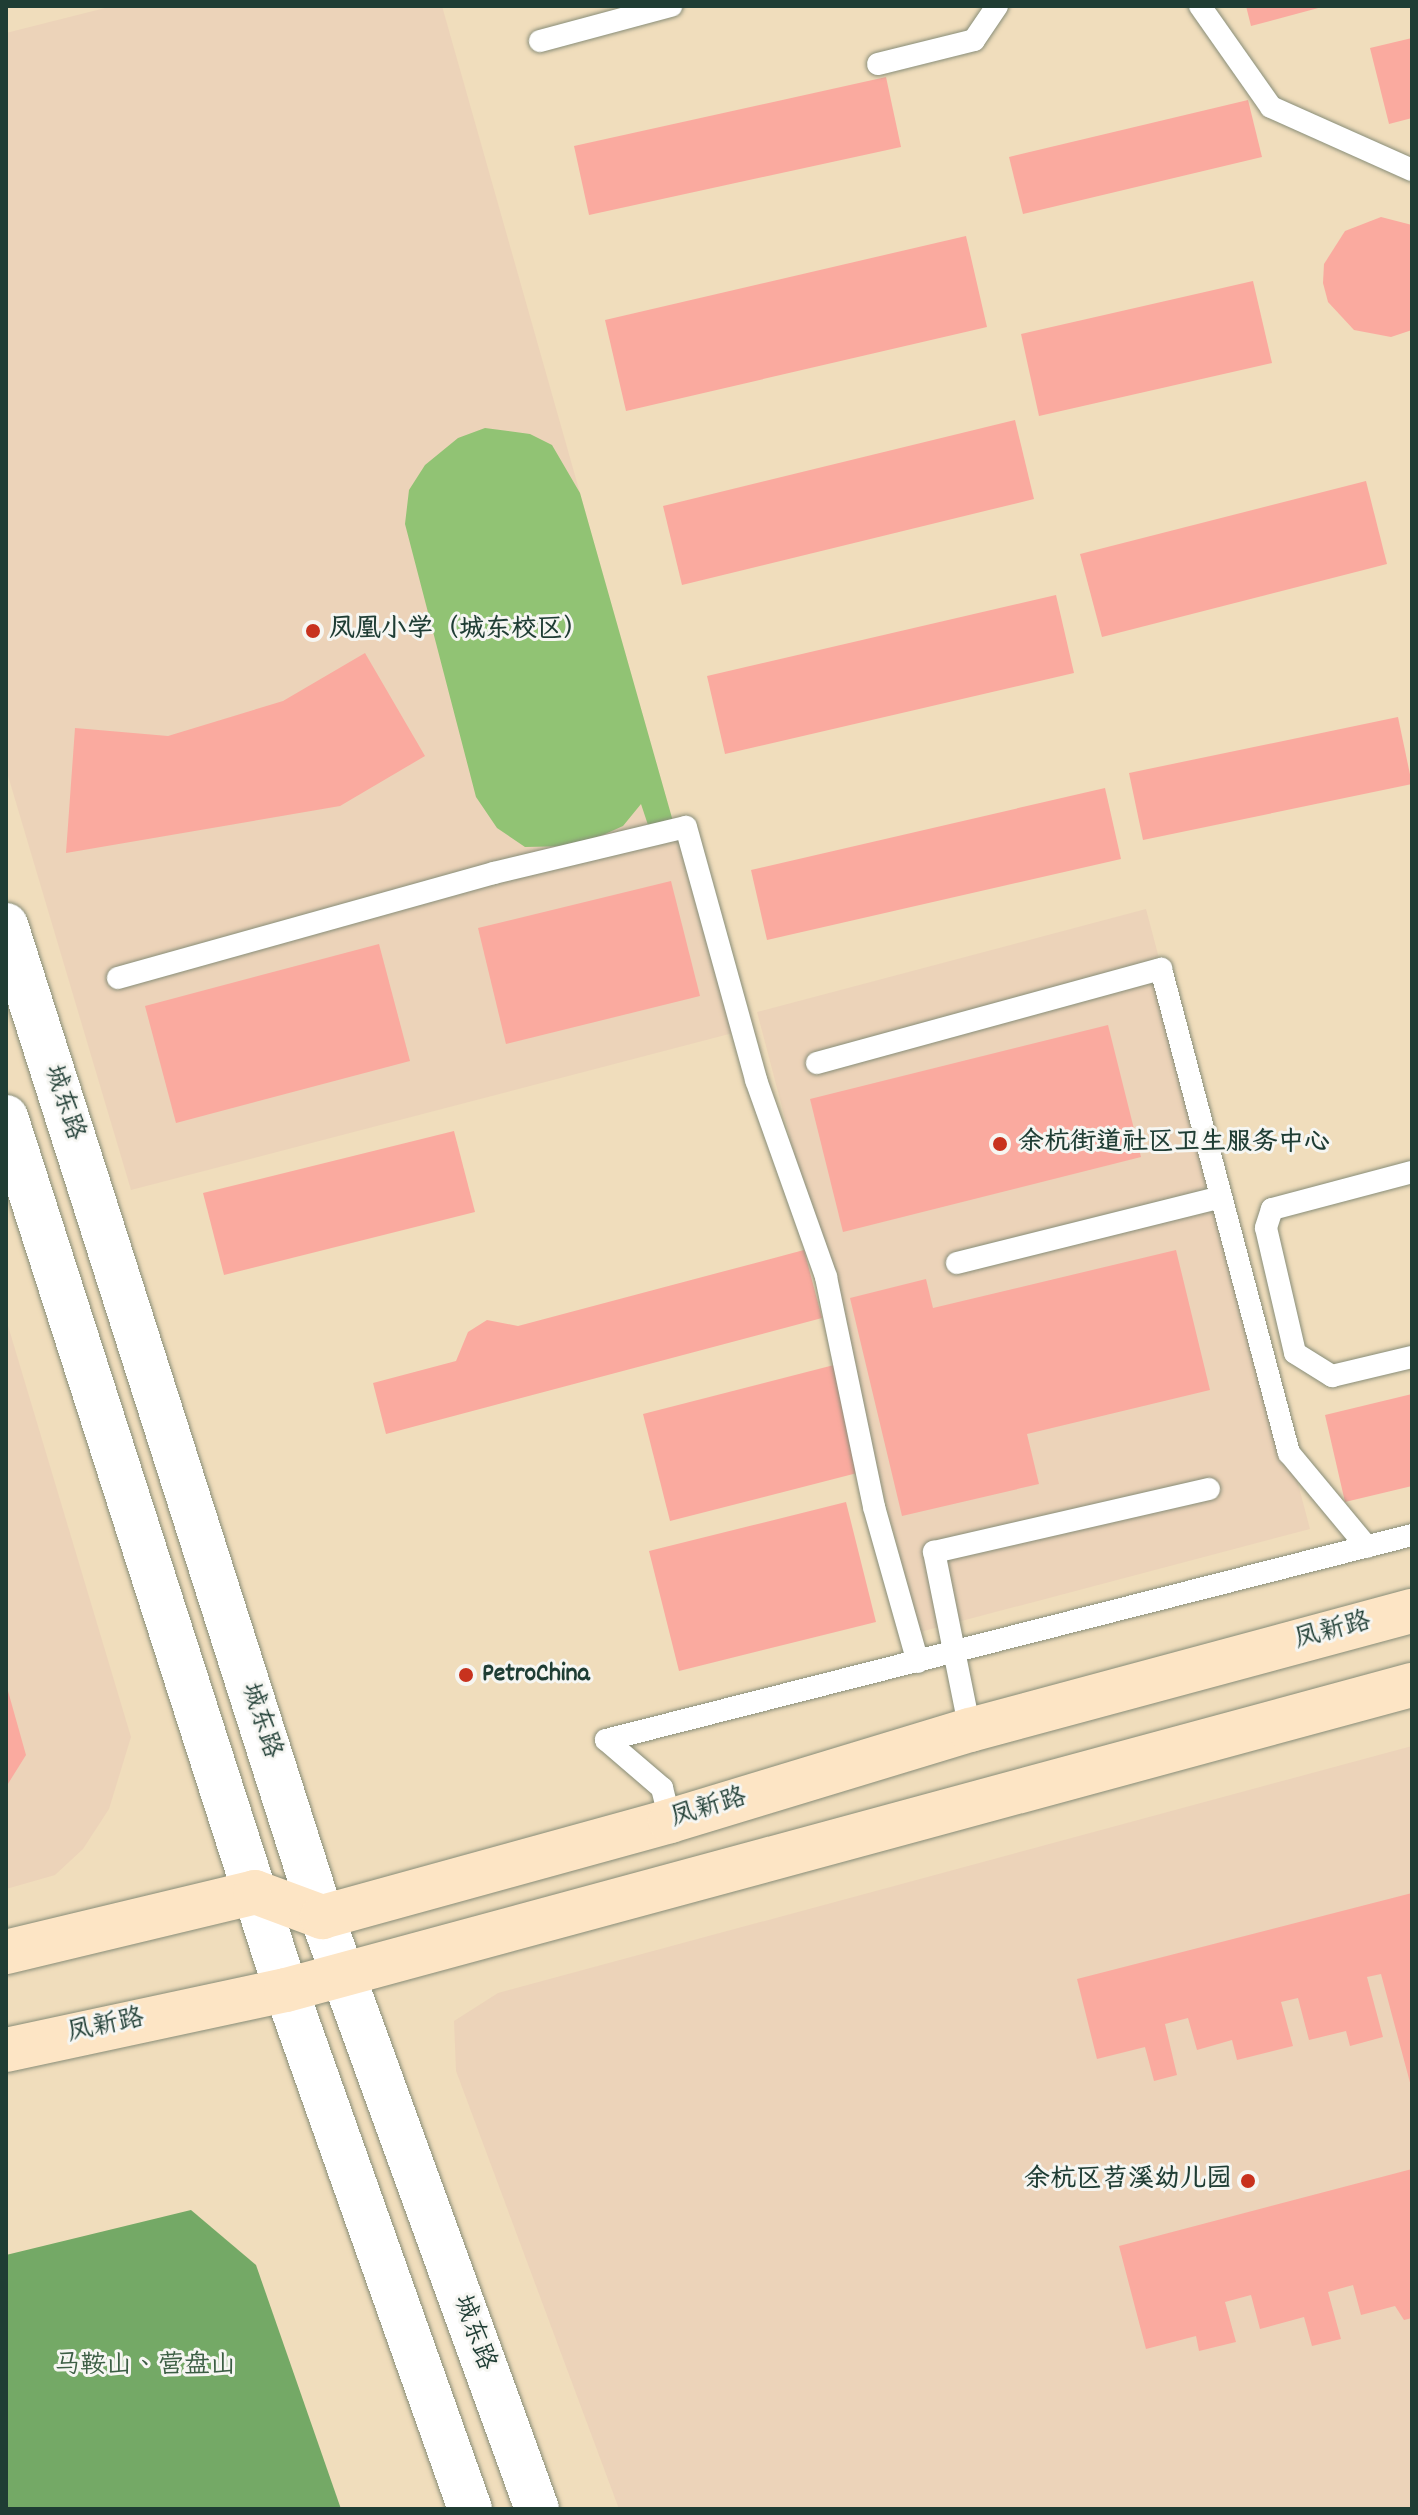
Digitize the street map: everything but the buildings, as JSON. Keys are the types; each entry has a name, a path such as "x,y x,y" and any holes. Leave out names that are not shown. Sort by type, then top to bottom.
{"main road":[{"name":"凤新路","path":"322,1917 670,1821 970,1730 1412,1611"},
{"name":"凤新路","path":"6,2050 286,1990 343,1971 1412,1685"},
{"path":"6,1952 255,1892 322,1917"}],"street":[{"name":"城东路","path":"6,925 322,1917 537,2509"},
{"path":"6,1117 286,1990 470,2509"}],"lane":[{"path":"540,41 671,6"},
{"path":"878,64 974,40 997,6"},
{"path":"1200,6 1271,107 1412,170"},
{"path":"118,978 494,873 686,827 756,1080 826,1277 874,1507 918,1662"},
{"path":"817,1063 1161,969 1289,1453 1367,1547"},
{"path":"1412,1172 1272,1209 1266,1228 1295,1353 1332,1376 1412,1357"},
{"path":"957,1263 1221,1197"},
{"path":"970,1730 934,1552 1209,1489"},
{"path":"670,1821 662,1788 606,1740 1412,1535"}],"shaded area":[{"name":"凤凰小学（城东校区）","path":"113,6 442,6 733,1033 131,1190 6,769 6,33"},
{"name":"余杭街道社区卫生服务中心","path":"1146,909 1310,1529 920,1632 757,1012"},
{"path":"6,1319 131,1737 109,1809 83,1849 55,1875 6,1889"},
{"path":"1412,1746 1412,2509 619,2509 456,2071 454,2021 498,1993"}],"green space":[{"path":"485,428 530,434 552,445 580,493 674,825 650,831 641,804 623,826 603,835 572,846 525,847 497,828 476,797 405,524 409,490 425,465 458,438"},
{"name":"马鞍山、营盘山","path":"191,2210 256,2265 341,2509 6,2509 6,2255"}],"place":[{"name":"凤凰小学（城东校区）","path":"313,631"},
{"name":"余杭街道社区卫生服务中心","path":"1000,1144"},
{"name":"PetroChina","path":"466,1675"},
{"name":"余杭区苕溪幼儿园","path":"1248,2181"}]}
